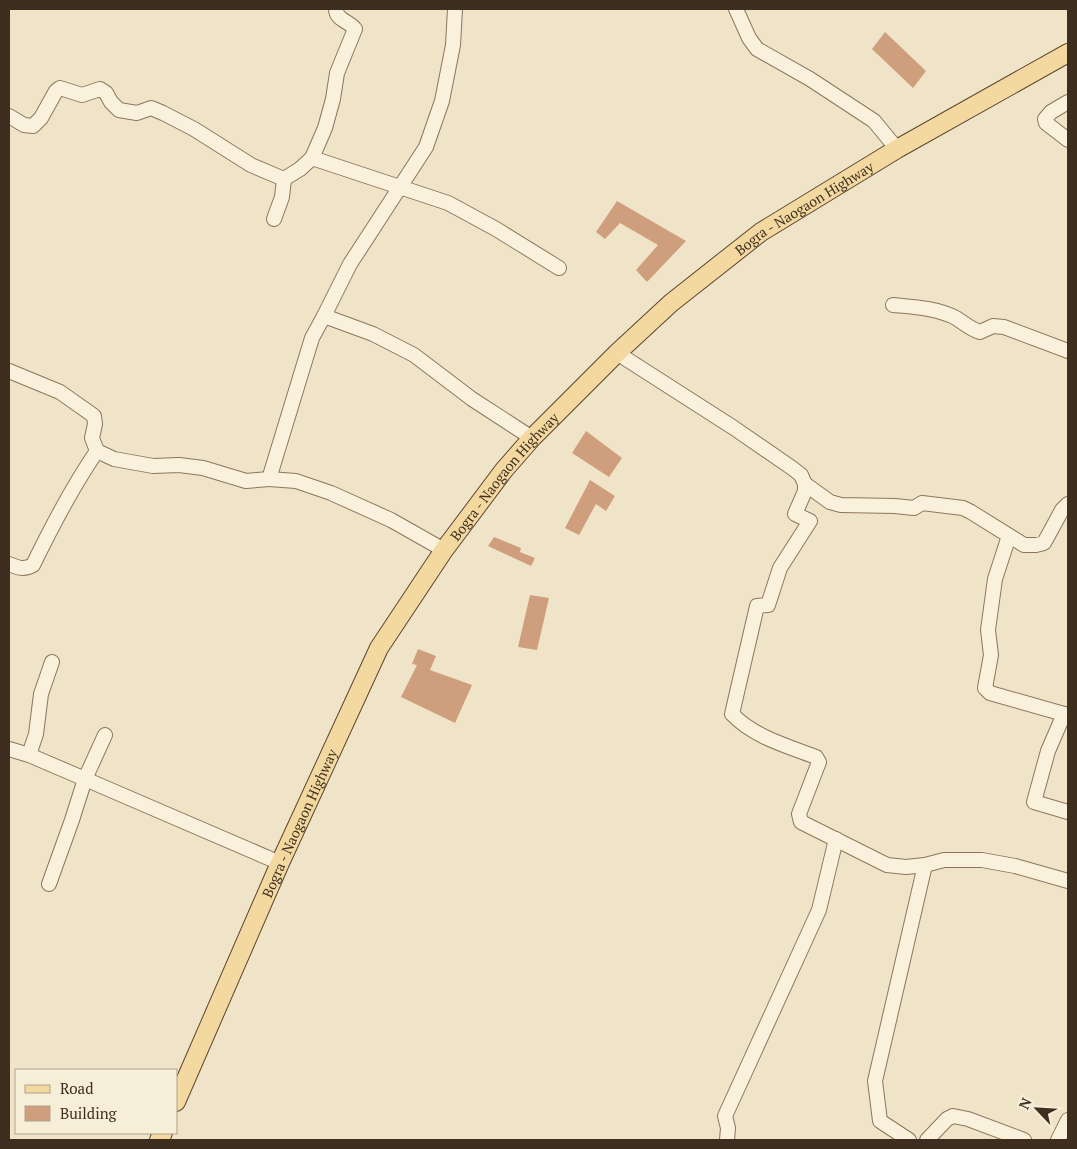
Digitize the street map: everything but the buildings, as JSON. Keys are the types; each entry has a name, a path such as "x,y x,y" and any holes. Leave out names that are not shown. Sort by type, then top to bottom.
{"main road":[{"name":"Bogra - Naogaon Highway","path":"178,1097 280,863 379,648 444,550 504,470 532,438 617,353 671,304 761,232 897,149 1068,53"}],"street":[{"path":"284,179 300,169 312,158 325,128 333,99 337,73 355,28 339,18 336,9"},
{"path":"269,480 312,338 350,264 426,147 442,101 453,45 455,9"},
{"path":"736,9 749,38 757,49 810,79 874,121 897,149"},
{"path":"9,116 24,125 33,126 41,118 56,91 60,88 82,95 100,89 106,93 119,110 137,113 151,108 163,113 194,129 251,165 284,179"},
{"path":"1068,102 1045,118 1046,122 1068,140"},
{"path":"312,158 448,203 496,229 559,268"},
{"path":"274,219 282,197 284,179"},
{"path":"893,305 927,308 955,318 973,330 980,332 993,326 1004,327 1068,351"},
{"path":"324,316 373,334 414,355 472,399 532,438"},
{"path":"617,353 734,428 792,468 801,476 805,484 805,491 795,514 810,522 780,568 768,606 757,606 732,714 740,723 755,733 816,757 819,762 799,814 801,822 887,865 906,867 944,860 982,860 1015,866 1068,881"},
{"path":"9,371 60,392 94,416 95,424 92,438 97,451 114,459 153,466 179,465 204,468 246,481 296,482 331,493 391,520 444,550"},
{"path":"9,564 26,569 33,565 59,512 97,451"},
{"path":"805,484 830,502 841,505 914,508 922,503 963,508 1024,545 1036,546 1044,543 1062,510 1068,504"},
{"path":"1009,536 995,579 988,630 991,655 985,688 990,693 1066,714 1048,751 1034,802 1068,812"},
{"path":"29,756 36,734 41,694 52,662"},
{"path":"49,884 85,779 105,735"},
{"path":"9,750 29,756 85,779 280,863"},
{"path":"727,1140 728,1128 725,1116 819,910 836,839"},
{"path":"909,1140 880,1121 874,1081 925,865"},
{"path":"927,1140 946,1119 953,1116 968,1119 1024,1140"},
{"path":"1058,1140 1068,1120"}]}
